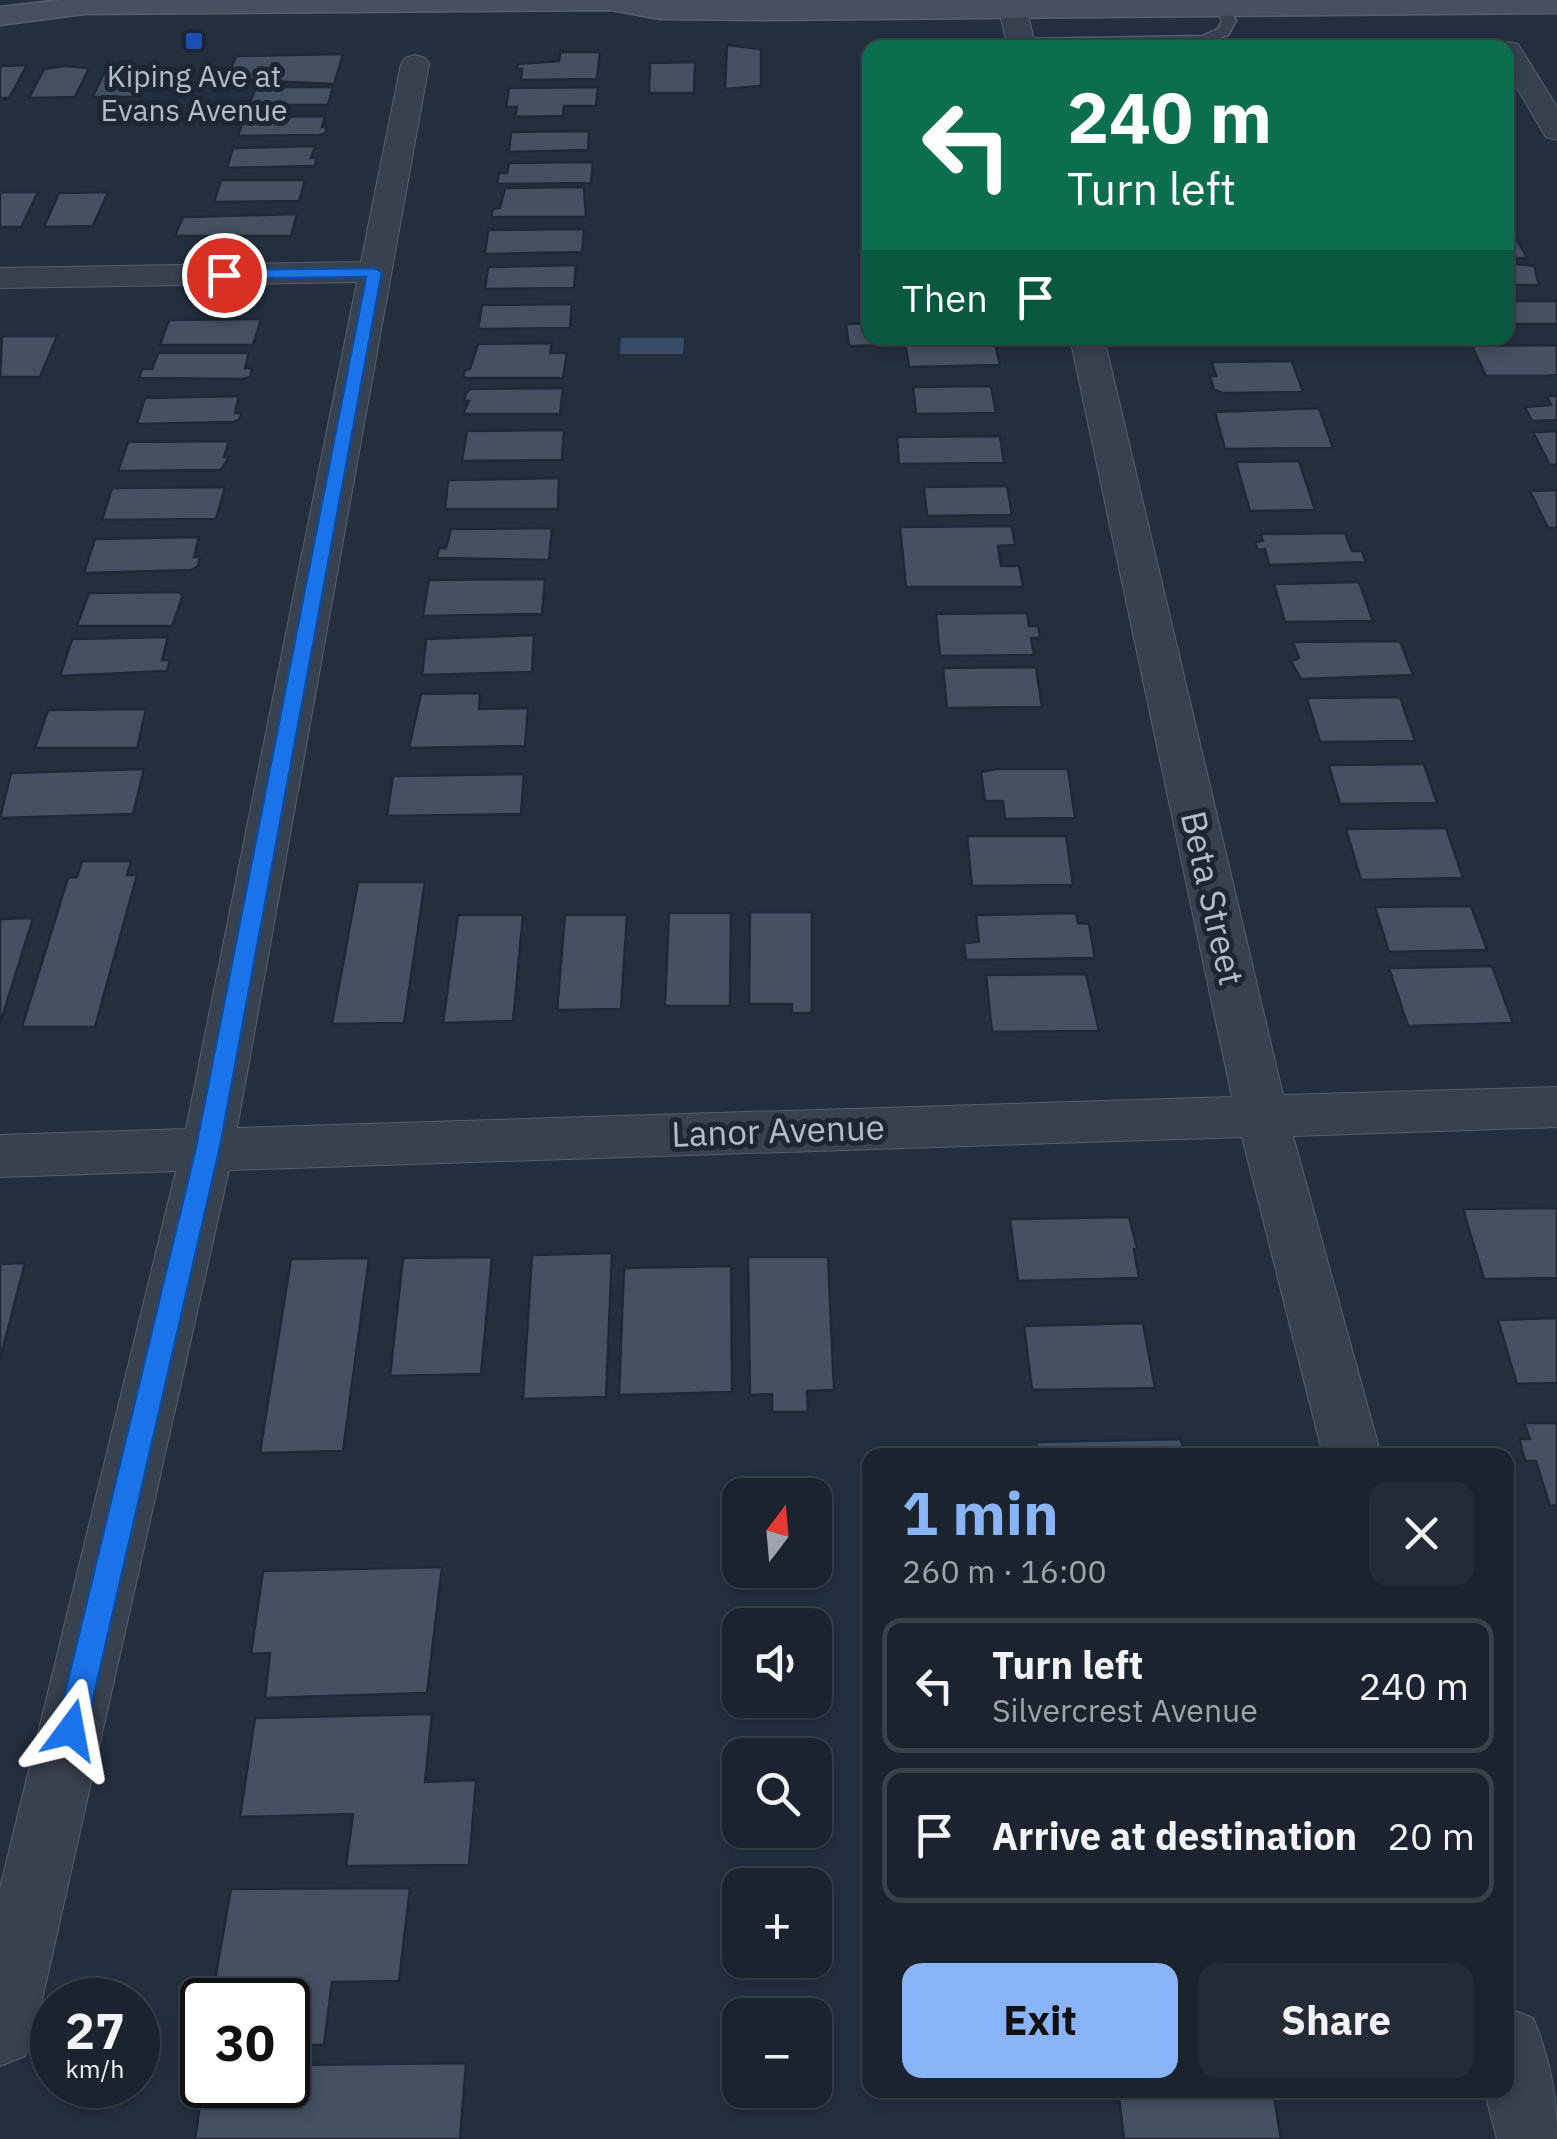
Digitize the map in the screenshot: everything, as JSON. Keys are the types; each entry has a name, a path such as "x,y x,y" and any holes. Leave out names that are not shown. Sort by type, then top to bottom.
{"main road":[{"path":"14,15 68,23 268,9 324,9 608,23 681,7 1557,4"}],"street":[{"path":"1012,5 1021,40"},
{"path":"1483,5 1502,40"},
{"path":"1514,60 1557,131"},
{"path":"0,2031 208,1147 415,64"},
{"path":"0,278 374,272"},
{"name":"Beta Street","path":"1089,345 1262,1116 1350,1448"},
{"name":"Lanor Avenue","path":"0,1156 1557,1108"},
{"path":"1514,2066 1533,2139"}],"lane":[{"path":"1204,40 1223,32 1228,21 1222,4"}],"water":[{"path":"621,338 684,338 683,354 620,354"}],"building":[{"path":"727,45 761,49 761,86 725,89"},
{"path":"560,52 600,52 597,79 521,80 522,69 517,69 518,64 559,61"},
{"path":"343,54 334,84 227,79 236,56"},
{"path":"695,62 694,93 649,93 650,63"},
{"path":"27,65 9,98 0,98 0,66"},
{"path":"89,68 75,97 29,98 44,69"},
{"path":"106,68 153,68 140,97 93,97"},
{"path":"256,87 333,87 328,105 249,105"},
{"path":"598,87 596,106 564,106 563,116 515,117 517,107 506,107 509,88"},
{"path":"325,116 325,134 238,136 244,117"},
{"path":"589,131 588,150 509,152 511,132"},
{"path":"315,146 311,158 317,158 315,166 227,168 233,148"},
{"path":"593,162 591,183 497,184 499,173 507,173 509,163"},
{"path":"221,180 305,180 299,201 214,202"},
{"path":"584,187 586,217 491,217 493,209 500,208 505,188"},
{"path":"0,192 38,192 21,227 0,227"},
{"path":"108,192 93,226 44,227 59,193"},
{"path":"297,214 291,236 175,236 183,217"},
{"path":"584,229 582,252 485,254 488,230"},
{"path":"1514,240 1517,240 1527,258 1514,258"},
{"path":"1514,264 1534,266 1539,285 1514,285"},
{"path":"576,265 574,288 485,289 488,267"},
{"path":"1514,301 1557,301 1557,324 1514,324"},
{"path":"572,304 570,328 478,329 482,305"},
{"path":"261,319 253,345 160,345 169,320"},
{"path":"862,323 862,345 902,345 849,346 846,324"},
{"path":"2,336 57,336 40,377 0,377"},
{"path":"552,343 550,353 567,353 563,378 463,378 478,344"},
{"path":"905,345 995,345 1000,365 909,367"},
{"path":"1557,345 1557,375 1546,376 1486,376 1472,346"},
{"path":"158,353 249,353 245,368 252,368 250,377 243,379 139,378 142,369 152,369"},
{"path":"1292,361 1303,392 1223,393 1214,390 1210,376 1216,376 1212,362"},
{"path":"991,386 996,413 916,414 913,387"},
{"path":"563,388 560,414 463,414 470,389"},
{"path":"239,396 235,413 242,413 233,422 137,424 145,398"},
{"path":"1547,396 1557,396 1557,420 1532,421 1525,407 1551,405"},
{"path":"1319,408 1333,448 1225,449 1215,412"},
{"path":"564,430 562,460 462,461 467,431"},
{"path":"1557,431 1557,465 1550,465 1533,432"},
{"path":"1000,436 1004,463 899,464 897,437"},
{"path":"229,441 224,457 229,457 221,470 118,471 128,442"},
{"path":"1299,461 1315,510 1250,511 1236,462"},
{"path":"559,478 558,509 445,509 448,480"},
{"path":"1007,486 1012,515 927,516 924,487"},
{"path":"225,487 216,519 102,520 112,488"},
{"path":"1557,490 1557,528 1548,528 1530,491"},
{"path":"1012,526 1015,545 998,546 1001,566 1019,566 1023,587 906,587 900,527"},
{"path":"552,528 549,560 437,558 439,548 446,548 451,529"},
{"path":"1345,533 1352,551 1362,551 1366,562 1269,565 1265,549 1258,550 1255,542 1263,541 1261,534"},
{"path":"199,537 194,557 200,557 198,566 191,570 84,573 95,539"},
{"path":"545,579 542,614 423,616 429,580"},
{"path":"1359,582 1373,621 1285,622 1274,584"},
{"path":"181,592 172,626 77,626 89,593"},
{"path":"1027,613 1029,626 1038,626 1040,638 1031,638 1034,655 940,656 936,614"},
{"path":"534,635 532,672 422,675 426,639"},
{"path":"168,637 162,660 170,660 167,671 60,676 72,639"},
{"path":"1400,641 1413,675 1301,679 1291,661 1299,658 1293,642"},
{"path":"1036,667 1042,707 947,708 943,668"},
{"path":"480,693 479,709 528,708 525,746 409,748 421,694"},
{"path":"1400,697 1415,741 1320,742 1307,698"},
{"path":"146,709 137,748 35,748 48,710"},
{"path":"1424,764 1437,803 1340,804 1329,765"},
{"path":"144,769 133,814 0,818 11,773"},
{"path":"1068,769 1075,818 1005,819 1003,801 985,801 981,772"},
{"path":"524,774 521,814 387,816 393,776"},
{"path":"1446,828 1463,878 1361,880 1346,829"},
{"path":"967,836 1066,836 1073,885 972,886"},
{"path":"82,861 131,861 127,875 137,875 95,1027 22,1027 68,878 77,877"},
{"path":"358,882 425,882 404,1023 332,1024"},
{"path":"1471,906 1487,950 1389,952 1375,907"},
{"path":"750,912 812,912 812,1013 792,1013 792,1004 749,1004"},
{"path":"669,913 731,913 730,1006 665,1006"},
{"path":"1076,913 1078,923 1089,924 1095,958 966,960 964,943 979,942 976,915"},
{"path":"458,915 523,915 513,1021 443,1023"},
{"path":"565,915 627,915 621,1009 557,1010"},
{"path":"33,918 0,1024 0,919"},
{"path":"1492,966 1513,1023 1408,1026 1389,968"},
{"path":"1086,974 1099,1031 992,1032 986,975"},
{"path":"1557,1208 1557,1278 1484,1279 1463,1209"},
{"path":"1129,1217 1139,1278 1018,1281 1010,1219"},
{"path":"612,1253 606,1397 523,1399 532,1255"},
{"path":"492,1257 481,1374 390,1376 403,1258"},
{"path":"748,1257 828,1257 834,1390 807,1391 808,1412 772,1412 772,1394 750,1395"},
{"path":"369,1258 343,1451 260,1453 291,1259"},
{"path":"25,1263 0,1359 0,1264"},
{"path":"731,1266 732,1392 619,1395 624,1268"},
{"path":"1557,1318 1557,1383 1517,1384 1498,1320"},
{"path":"1143,1323 1155,1388 1032,1390 1024,1326"},
{"path":"1524,1423 1557,1423 1557,1505 1550,1506 1536,1461 1525,1461 1519,1439 1530,1439"},
{"path":"1181,1439 1183,1448 1037,1448 1036,1442"},
{"path":"442,1567 427,1693 265,1698 270,1653 251,1654 263,1571"},
{"path":"432,1714 425,1782 476,1780 469,1865 346,1866 353,1814 240,1817 255,1718"},
{"path":"410,1888 399,1981 332,1982 324,2045 310,2045 310,1978 215,1978 231,1889"},
{"path":"466,2063 460,2139 195,2139 200,2108 310,2108 310,2065"},
{"path":"1119,2098 1274,2098 1281,2139 1124,2139"}],"place":[{"name":"Kiping Ave at Evans Avenue","path":"194,41"}],"route":[{"path":"71,1730 208,1147 374,272 224,275"}]}
